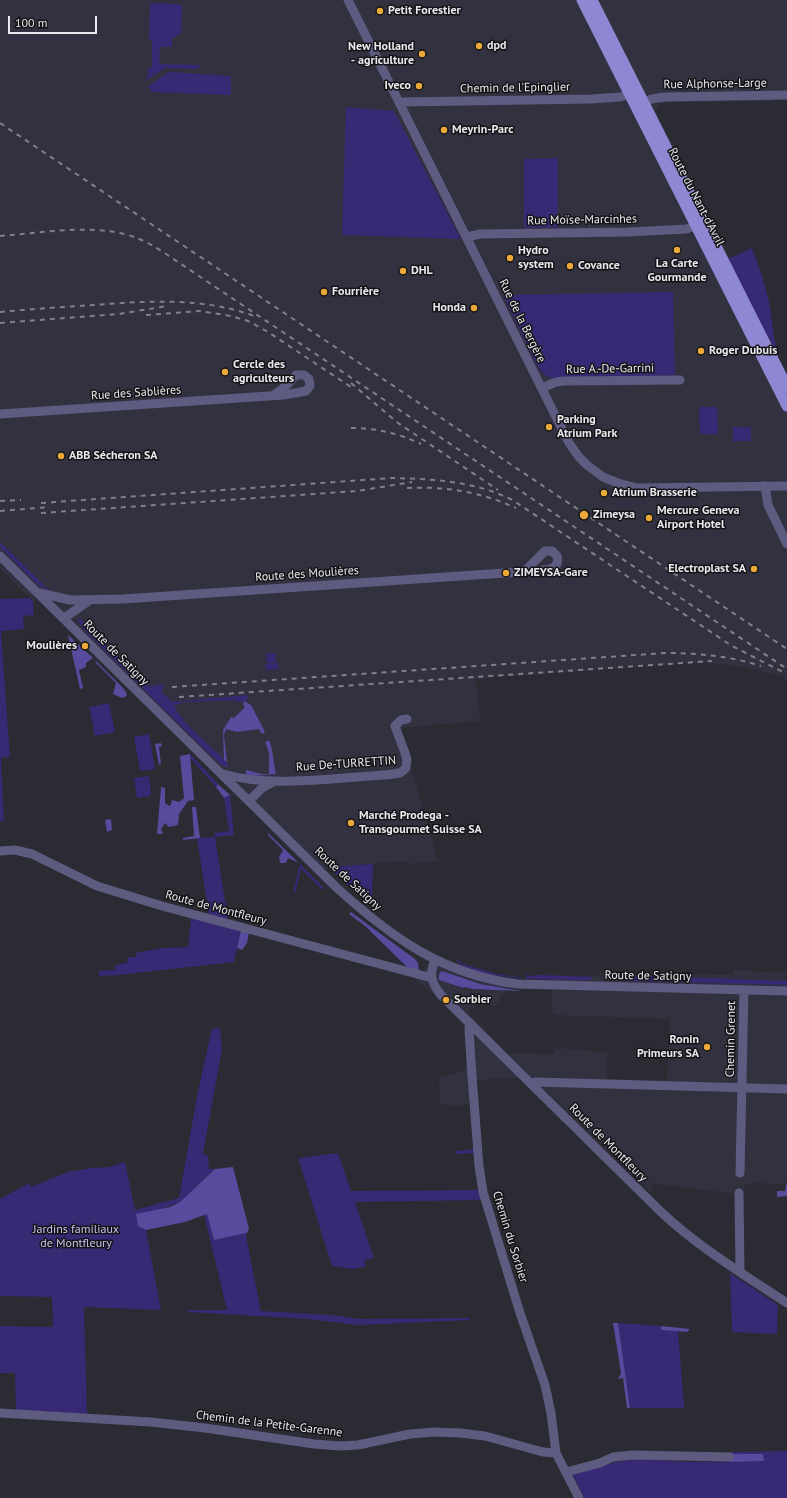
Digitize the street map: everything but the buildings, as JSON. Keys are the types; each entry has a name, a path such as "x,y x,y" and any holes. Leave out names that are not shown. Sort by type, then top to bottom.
{"main road":[{"name":"Route du Nant-d'Avril","path":"582,0 787,406"},
{"name":"Route du Nant-d'Avril","path":"592,0 645,102 787,387"}],"street":[{"name":"Rue de la Bergère","path":"348,0 561,428 574,450 587,465 611,481 627,486 646,489 787,486"},
{"name":"Chemin de l'Epinglier","path":"400,102 592,99 620,97 630,94"},
{"name":"Rue Alphonse-Large","path":"645,102 651,99 665,97 787,95"},
{"name":"Rue Moïse-Marcinhes","path":"467,238 480,234 636,231 686,229 696,226"},
{"name":"Rue A.-De-Garrini","path":"542,388 556,382 564,381 680,380"},
{"name":"Rue des Sablières","path":"0,414 274,396"},
{"path":"765,486 765,496 768,505 787,544"},
{"name":"Route de Satigny","path":"0,556 333,883 360,908 399,939 435,960 460,971 480,977 518,984 787,991"},
{"name":"Route des Moulières","path":"70,600 142,598 525,571"},
{"path":"37,592 48,596 70,600 62,610 62,616 90,600"},
{"name":"Rue De-TURRETTIN","path":"221,774 254,781 324,780 397,774 403,772 406,768 407,760 396,726 401,720 407,719"},
{"path":"246,798 249,785 254,781"},
{"path":"246,798 275,781"},
{"name":"Route de Montfleury","path":"0,851 20,851 32,854 97,886 162,906 432,978 441,995 673,1223 706,1249 787,1303"},
{"path":"432,978 431,970 435,960"},
{"name":"Chemin Grenet","path":"740,1173 744,990"},
{"name":"Chemin du Sorbier","path":"470,1023 469,1029 472,1076 479,1166 483,1192 548,1398 554,1428 556,1453"},
{"path":"531,1084 536,1082 742,1088"},
{"name":"Chemin Grenet","path":"742,1088 787,1090"},
{"path":"739,1194 740,1271"},
{"name":"Chemin de la Petite-Garenne","path":"0,1413 151,1422 205,1428 314,1444 341,1446 358,1445 410,1434 434,1432 460,1433 485,1436 542,1452 556,1453"},
{"path":"556,1453 579,1498"},
{"path":"566,1472 600,1463 613,1457 633,1455 730,1457"}],"shaded area":[{"path":"0,0 787,0 787,94 772,94 772,101 665,103 659,106 656,112 787,375 787,679 746,668 722,664 694,663 476,679 480,721 400,728 438,861 407,864 406,861 330,867 319,875 36,598 33,601 0,568"},
{"path":"68,635 93,658 86,663 86,667 79,670 83,688 80,689"},
{"path":"96,661 124,689 127,696 122,698 113,694 116,683 95,662"},
{"path":"244,701 251,705 265,732 262,734 259,729 237,732 226,729 224,735 227,762 224,760 223,730 231,717 234,718 245,707 243,705"},
{"path":"269,740 276,774 253,776 246,775 246,770 269,774 269,753 265,742"},
{"path":"161,743 162,746 159,747 161,764 159,765 155,744"},
{"path":"190,754 194,800 188,801 179,814 178,825 169,827 165,823 161,829 163,834 157,834 161,787 165,788 165,803 169,806 171,805 172,800 179,802 184,798 180,756"},
{"path":"218,784 230,795 224,798 216,787"},
{"path":"192,807 196,807 200,838 183,840 183,838 194,836"},
{"path":"111,819 112,830 107,832 105,820"},
{"path":"268,833 297,862 288,858 286,863 280,863 279,857 283,850 268,835"},
{"path":"351,912 415,959 418,963 419,971 408,968 365,926 349,914"},
{"path":"241,931 249,933 247,943 242,950 237,948"},
{"path":"430,962 506,981 506,994 500,994 500,1001 496,1006 477,1004 468,1013 483,1027 508,1055 516,1053 554,1054 554,1049 562,1048 607,1053 607,1079 667,1080 670,1019 556,1015 556,1013 551,1013 553,975 583,977 658,974 733,975 734,970 786,973 787,1184 749,1183 744,1186 744,1195 651,1183 652,1193 532,1077 476,1080 477,1102 459,1106 440,1104 439,1076 463,1071 468,1065 463,1025 437,997 414,979"},
{"path":"442,971 480,984 522,991 464,988 439,980 439,974"},
{"path":"233,1167 249,1229 247,1233 214,1240 207,1214 185,1222 146,1230 138,1226 136,1214 170,1207 180,1202 215,1169"},
{"path":"786,1184 787,1196 777,1197 777,1191 785,1191"},
{"path":"613,1323 618,1323 630,1408 627,1408 623,1378 618,1379 621,1373"},
{"path":"661,1326 690,1329 687,1332 661,1330"},
{"path":"730,1454 763,1454 764,1461 731,1462"}],"green space":[{"path":"150,3 178,4 182,6 181,33 172,39 172,47 160,47 159,64 202,65 196,69 165,68 147,80 148,68 152,68 152,41 149,40"},
{"path":"168,72 231,76 231,95 152,92 148,87"},
{"path":"346,107 394,111 461,239 342,235"},
{"path":"558,158 558,227 524,228 524,159"},
{"path":"752,248 762,275 767,295 775,344 779,358 728,259"},
{"path":"673,292 675,375 552,378 546,376 541,371 534,360 503,295"},
{"path":"699,407 717,407 718,434 700,434"},
{"path":"733,427 751,427 751,441 733,441"},
{"path":"0,542 52,593 36,583 0,547"},
{"path":"30,598 33,601 34,615 23,616 24,629 1,631 10,757 1,757 4,821 0,821 0,599"},
{"path":"78,617 149,687 163,684 164,687 161,691 172,702 248,695 247,701 185,702 174,705 178,713 191,729 227,762 228,768 222,765 203,748 87,633 79,623"},
{"path":"275,653 276,662 267,663 266,654"},
{"path":"278,663 279,669 266,670 265,664"},
{"path":"109,703 115,732 95,736 89,707"},
{"path":"149,734 155,769 140,771 134,737"},
{"path":"190,754 218,784 216,787 190,758"},
{"path":"149,776 150,796 137,798 134,778"},
{"path":"230,795 234,835 215,837 214,833 229,831 224,798"},
{"path":"215,837 228,921 209,916 197,838"},
{"path":"300,864 324,888 323,890 301,869 295,893 293,892"},
{"path":"373,864 372,902 364,900 329,867"},
{"path":"191,917 241,931 234,962 99,976 98,971 115,970 115,965 127,963 128,957 136,957 136,953 162,948 188,947"},
{"path":"455,959 462,964 497,974 526,978 526,974 529,976 592,977 591,980 518,978 478,972 463,966"},
{"path":"608,975 668,977 668,982 622,980 609,977"},
{"path":"675,977 787,981 787,985 675,982"},
{"name":"Jardins familiaux de Montfleury","path":"220,1028 222,1049 203,1154 208,1156 209,1169 215,1169 180,1202 161,1209 138,1226 146,1230 161,1310 84,1307 87,1414 16,1410 15,1373 0,1373 0,1326 53,1327 52,1297 0,1296 0,1199 29,1183 31,1187 68,1172 109,1167 125,1162 135,1210 179,1198 198,1091 212,1029"},
{"path":"475,1149 475,1153 456,1154 456,1151"},
{"path":"338,1153 351,1191 479,1190 482,1200 355,1202 374,1258 364,1260 366,1267 352,1269 332,1266 298,1158"},
{"path":"207,1214 214,1240 247,1233 246,1236 261,1311 330,1315 361,1319 470,1318 470,1320 358,1325 308,1319 187,1312 187,1310 227,1310 204,1215"},
{"path":"730,1273 778,1305 777,1334 732,1332"},
{"path":"618,1323 661,1326 661,1330 678,1331 684,1408 630,1408"},
{"path":"787,1451 787,1498 584,1498 572,1473 597,1468 616,1462 638,1459 687,1462 764,1461 730,1454 730,1452"}],"railway":[{"path":"0,123 787,649"},
{"path":"0,236 64,230 97,230 128,235 152,246 787,669"},
{"path":"0,312 134,302 175,302 215,306 254,316"},
{"path":"0,323 119,314 167,306"},
{"path":"146,315 200,311 231,316 248,321 268,332 354,389"},
{"path":"351,383 398,423 498,490"},
{"path":"351,428 387,432 421,444"},
{"path":"41,503 391,478 439,480 470,485 500,494 514,501 732,646 785,673"},
{"path":"41,513 357,491 412,482"},
{"path":"407,488 435,488 463,491 503,502 516,508"},
{"path":"0,501 21,500"},
{"path":"0,511 50,507"},
{"path":"172,687 665,653 713,656 761,666"},
{"path":"179,697 712,661"}],"place":[{"name":"Petit Forestier","path":"380,11"},
{"name":"dpd","path":"479,46"},
{"name":"New Holland - agriculture","path":"422,54"},
{"name":"Iveco","path":"419,86"},
{"name":"Meyrin-Parc","path":"444,130"},
{"name":"La Carte Gourmande","path":"677,250"},
{"name":"Hydro system","path":"510,258"},
{"name":"Covance","path":"570,266"},
{"name":"DHL","path":"403,271"},
{"name":"Fourrière","path":"324,292"},
{"name":"Honda","path":"474,308"},
{"name":"Roger Dubuis","path":"701,351"},
{"name":"Cercle des agriculteurs","path":"225,372"},
{"name":"Parking Atrium Park","path":"549,427"},
{"name":"ABB Sécheron SA","path":"61,456"},
{"name":"Atrium Brasserie","path":"604,493"},
{"name":"Zimeysa","path":"584,515"},
{"name":"Mercure Geneva Airport Hotel","path":"649,518"},
{"name":"Electroplast SA","path":"754,569"},
{"name":"ZIMEYSA-Gare","path":"506,573"},
{"name":"Moulières","path":"85,646"},
{"name":"Marché Prodega - Transgourmet Suisse SA","path":"351,823"},
{"name":"Sorbier","path":"446,1000"},
{"name":"Ronin Primeurs SA","path":"707,1047"}]}
